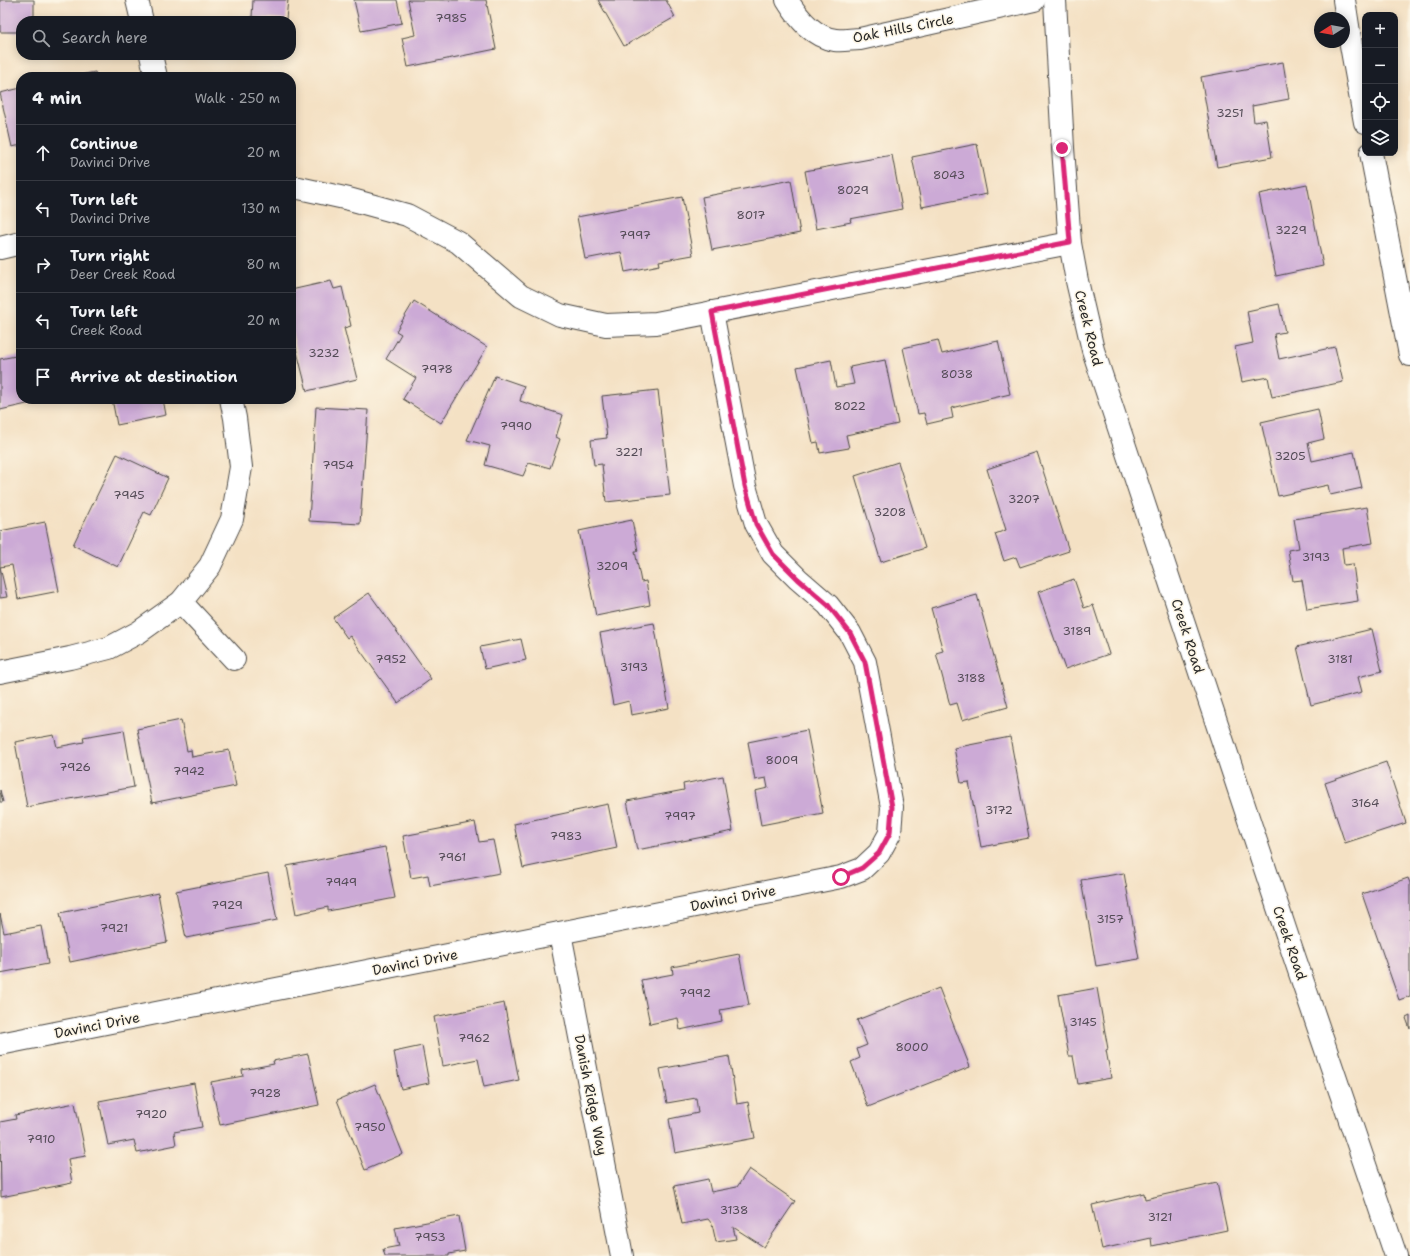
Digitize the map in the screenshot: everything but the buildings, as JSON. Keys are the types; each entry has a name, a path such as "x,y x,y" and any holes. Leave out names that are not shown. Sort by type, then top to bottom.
{"street":[{"path":"137,0 141,16"},
{"name":"Oak Hills Circle","path":"787,0 796,15 814,32 835,40 860,39 1034,0"},
{"name":"Creek Road","path":"1055,0 1062,148 1070,242 1077,281 1098,365 1396,1256"},
{"path":"1344,0 1365,120"},
{"path":"151,60 155,72"},
{"path":"1372,156 1410,355"},
{"path":"296,188 349,199 407,215 458,242 521,296 560,315 606,325 656,323 1070,242"},
{"path":"0,248 16,244"},
{"name":"Davinci Drive","path":"0,1044 841,877 862,868 879,853 890,833 892,807 865,662 846,627 828,605 798,579 773,554 756,524 745,486 712,312"},
{"path":"0,672 70,658 109,648 139,632 181,602 210,566 232,519 241,468 236,418 232,404"},
{"path":"181,602 234,659"},
{"name":"Danish Ridge Way","path":"560,933 622,1256"}],"route":[{"path":"841,877 862,868 879,853 890,833 892,807 865,662 850,633 828,605 798,579 773,554 756,524 745,486 712,312 1070,242 1062,148"}]}
